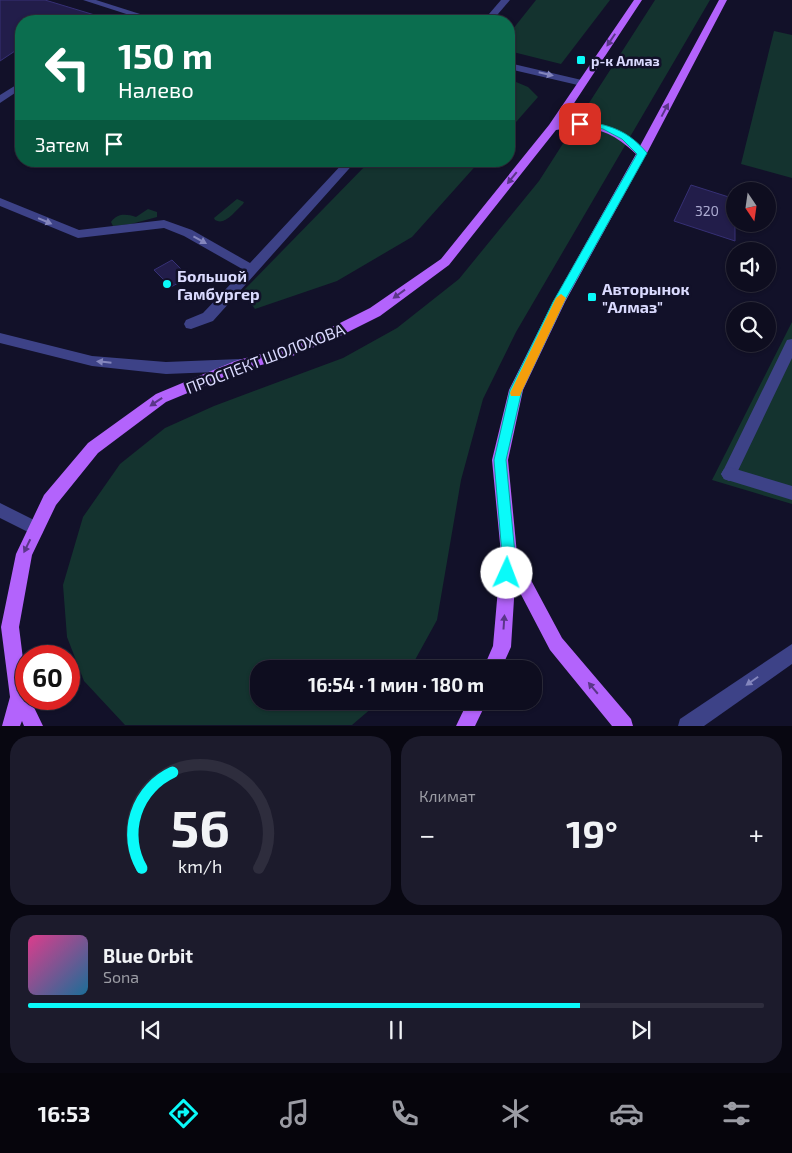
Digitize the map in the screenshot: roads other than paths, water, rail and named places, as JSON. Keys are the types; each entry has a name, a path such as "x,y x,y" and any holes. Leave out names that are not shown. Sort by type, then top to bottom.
{"main road":[{"name":"ПРОСПЕКТ ШОЛОХОВА","path":"15,666 10,627 24,554 50,500 92,448 161,398 240,365 285,353 333,333 367,316 445,262 553,127 638,0"},
{"path":"496,660 502,647 509,554 500,460 516,390 559,302 642,153 723,0"},
{"path":"553,127 580,124 605,127 625,137 642,153"},
{"path":"509,554 556,644 624,726"},
{"path":"11,726 15,710"},
{"name":"ПРОСПЕКТ ШОЛОХОВА","path":"26,710 34,726"},
{"path":"465,726 473,710"}],"street":[{"path":"87,0 137,15"},
{"path":"492,15 506,0"},
{"path":"515,67 582,83"},
{"path":"191,324 208,317 346,167"},
{"path":"0,338 92,361 166,368 240,365"},
{"path":"792,344 729,474 792,493"},
{"path":"0,510 36,529"},
{"path":"687,726 792,653"}],"lane":[{"path":"0,100 15,89"},
{"path":"0,202 78,234 164,224 177,227 222,254 252,269"}],"place":[{"name":"р-к Алмаз","path":"581,60"},
{"name":"Большой Гамбургер","path":"167,284"},
{"name":"Авторынок \"Алмаз\"","path":"592,297"}]}
